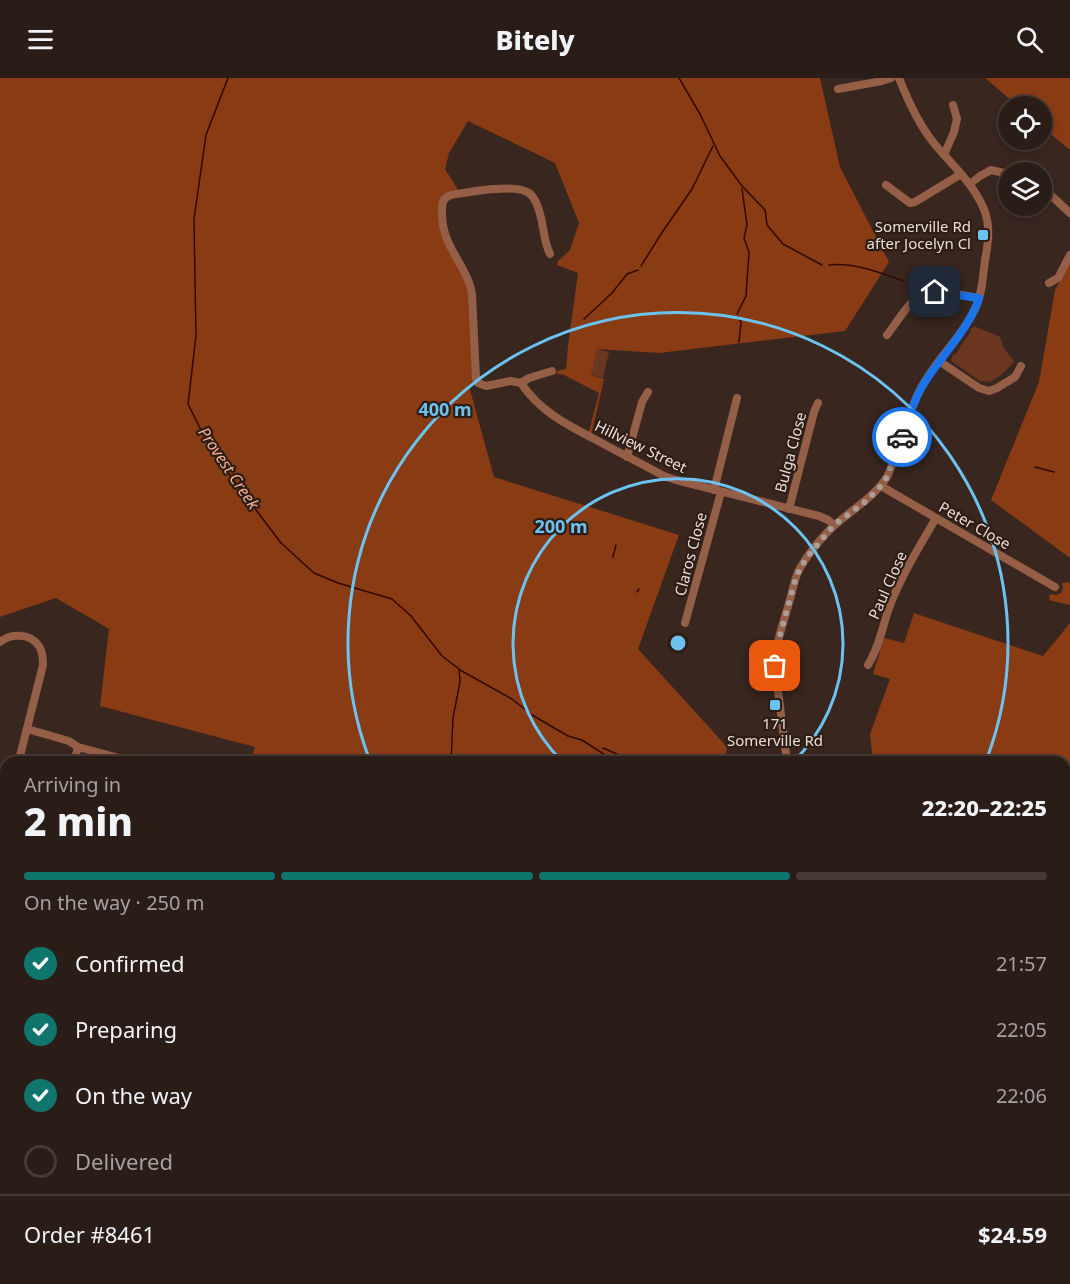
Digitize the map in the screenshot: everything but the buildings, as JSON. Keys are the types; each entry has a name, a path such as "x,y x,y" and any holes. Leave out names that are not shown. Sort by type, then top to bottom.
{"street":[{"path":"838,89 891,78"},
{"path":"786,756 775,666 777,646 798,573 809,555 834,525 865,502 887,477 918,393 969,320 976,306 988,246 987,219 981,203 970,184 932,141 914,112 899,78"},
{"path":"944,155 957,119 953,105"},
{"path":"970,184 991,170 998,172"},
{"path":"886,185 910,203 961,174"},
{"path":"550,254 536,202 522,189 512,188 446,197 442,206 446,240 469,282 472,294 478,383 486,386 511,381 521,383 552,371"},
{"path":"1052,196 1070,213"},
{"path":"1049,283 1058,278 1070,255"},
{"path":"887,335 914,300 924,295 935,292 979,298"},
{"path":"939,361 979,388 989,391 1015,377 1021,366"},
{"name":"Hillview Street","path":"521,383 525,390 552,415 627,457 676,480 819,516 834,525"},
{"path":"627,457 642,402 648,392"},
{"name":"Claros Close","path":"685,623 718,491 737,398"},
{"name":"Bulga Close","path":"789,509 818,403"},
{"name":"Peter Close","path":"881,486 1055,587"},
{"name":"Paul Close","path":"868,665 875,655 889,609 903,577 936,518"},
{"path":"0,642 20,635 39,646 42,655 43,665 21,756"},
{"path":"27,729 112,756"},
{"path":"76,756 78,747"}],"shaded area":[{"path":"0,78 820,78 840,167 889,262 845,331 659,353 597,349 591,375 604,379 591,436 588,435 599,393 564,375 557,374 557,371 566,369 578,273 557,265 558,261 570,250 579,223 555,163 468,121 449,153 445,169 460,193 450,194 438,211 470,290 476,384 469,386 494,477 679,535 638,649 727,747 726,756 252,756 255,747 100,706 109,629 56,598 0,617"},
{"path":"985,78 1070,78 1070,150 1052,135 1052,96 1006,96"},
{"path":"1070,263 1070,558 991,500 1039,382 1055,290"},
{"path":"974,326 1000,337 1004,348 1014,362 990,382 980,381 951,361 953,354 955,355"},
{"path":"597,349 609,352 603,378 590,374"},
{"path":"1062,583 1070,584 1070,605 1049,600 1050,594 1061,593"},
{"path":"914,613 1043,656 1070,623 1070,756 872,756 870,734 890,679 873,674 884,638 904,643"}],"waterway":[{"name":"Provest Creek","path":"228,78 206,135 194,219 196,336 188,404 203,434 229,474 281,543 314,573 338,583 392,599 411,616 442,656 459,669 460,682 453,718 451,756"},
{"path":"679,78 700,114 720,156 742,186 765,210 767,225 783,244 822,265"},
{"path":"641,266 692,189 713,146"},
{"path":"737,314 746,296 749,252 744,238 747,225 742,189"},
{"path":"829,265 848,265 904,281"},
{"path":"584,319 612,293 627,274 638,270"},
{"path":"738,317 741,322 739,342"},
{"path":"1035,467 1054,472"},
{"path":"613,557 616,545"},
{"path":"460,670 512,699 532,715 568,736 582,740 607,756"},
{"path":"603,748 619,755"}],"way so far":[{"path":"775,666 777,646 800,568 834,525 865,502 881,486 894,461 902,437"}],"place":[{"name":"Somerville Rd after Jocelyn Cl","path":"983,235"},
{"name":"171 Somerville Rd","path":"775,705"}],"route":[{"path":"902,437 918,393 969,320 979,298 935,292"}]}
